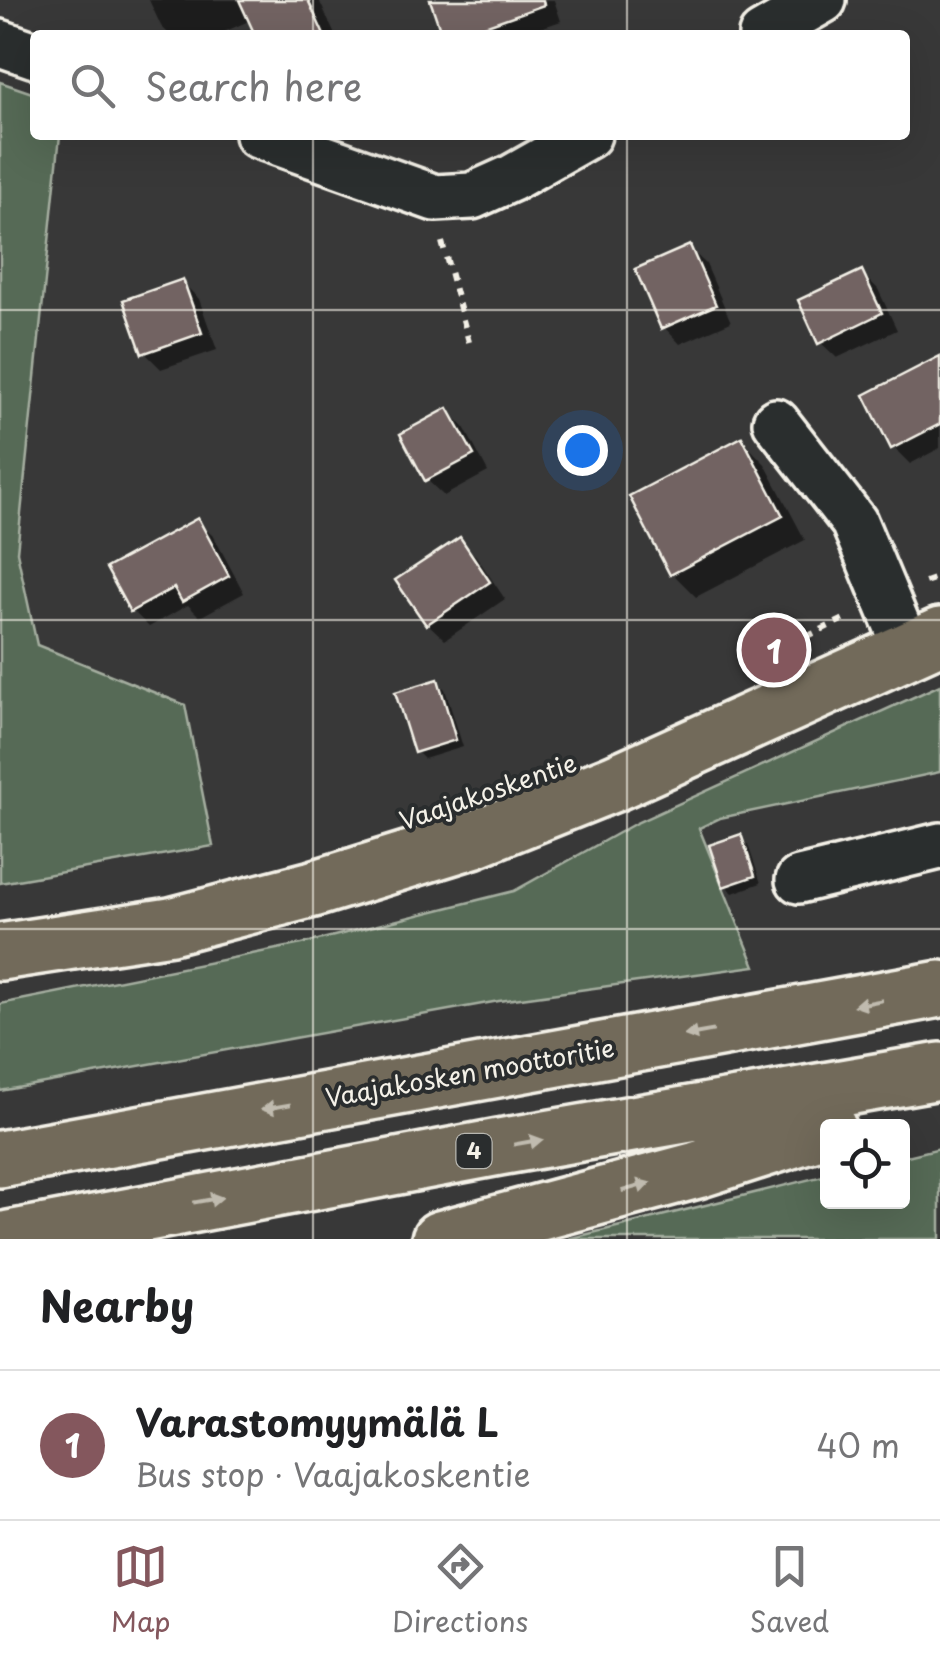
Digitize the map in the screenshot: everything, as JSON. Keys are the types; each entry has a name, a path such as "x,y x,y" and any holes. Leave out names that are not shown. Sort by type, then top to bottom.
{"main road":[{"name":"Vaajakoskentie","path":"0,952 172,926 472,840 607,768 928,639"},
{"name":"Vaajakosken moottoritie","path":"0,1158 940,989"},
{"path":"845,1119 940,1072"},
{"name":"4","path":"9,1239 440,1158 940,1072"},
{"path":"440,1239 680,1175 820,1130"}],"street":[{"path":"771,30 824,0"},
{"path":"0,43 30,54"},
{"path":"272,140 435,198 472,196 579,140"},
{"path":"776,422 854,522 887,600 928,639"},
{"path":"799,880 940,846"}],"path":[{"path":"442,246 469,342"},
{"path":"744,666 940,577"}],"green space":[{"path":"0,82 30,92 30,140 59,140 17,552 37,645 185,705 213,846 0,883"},
{"path":"940,685 940,772 720,818 699,828 755,966 499,1001 0,1091 0,1004 302,944 514,891 636,823"},
{"path":"940,1148 940,1239 568,1239 820,1177 820,1209 910,1209 910,1155"}],"building":[{"path":"239,0 308,0 322,30 253,30"},
{"path":"430,0 543,0 544,5 473,30 440,30"},
{"path":"690,245 716,305 661,329 635,269"},
{"path":"862,270 882,313 818,344 798,300"},
{"path":"183,279 202,333 142,354 123,300"},
{"path":"940,356 940,424 891,449 864,395"},
{"path":"448,408 474,455 425,481 400,434"},
{"path":"742,437 783,516 670,575 629,496"},
{"path":"198,518 229,576 182,602 174,588 130,612 106,568"},
{"path":"460,537 490,582 426,625 395,580"},
{"path":"438,679 456,740 414,753 395,692"},
{"path":"741,834 755,876 723,887 709,845"}],"place":[{"name":"Varastomyymälä L","path":"774,650"}]}
